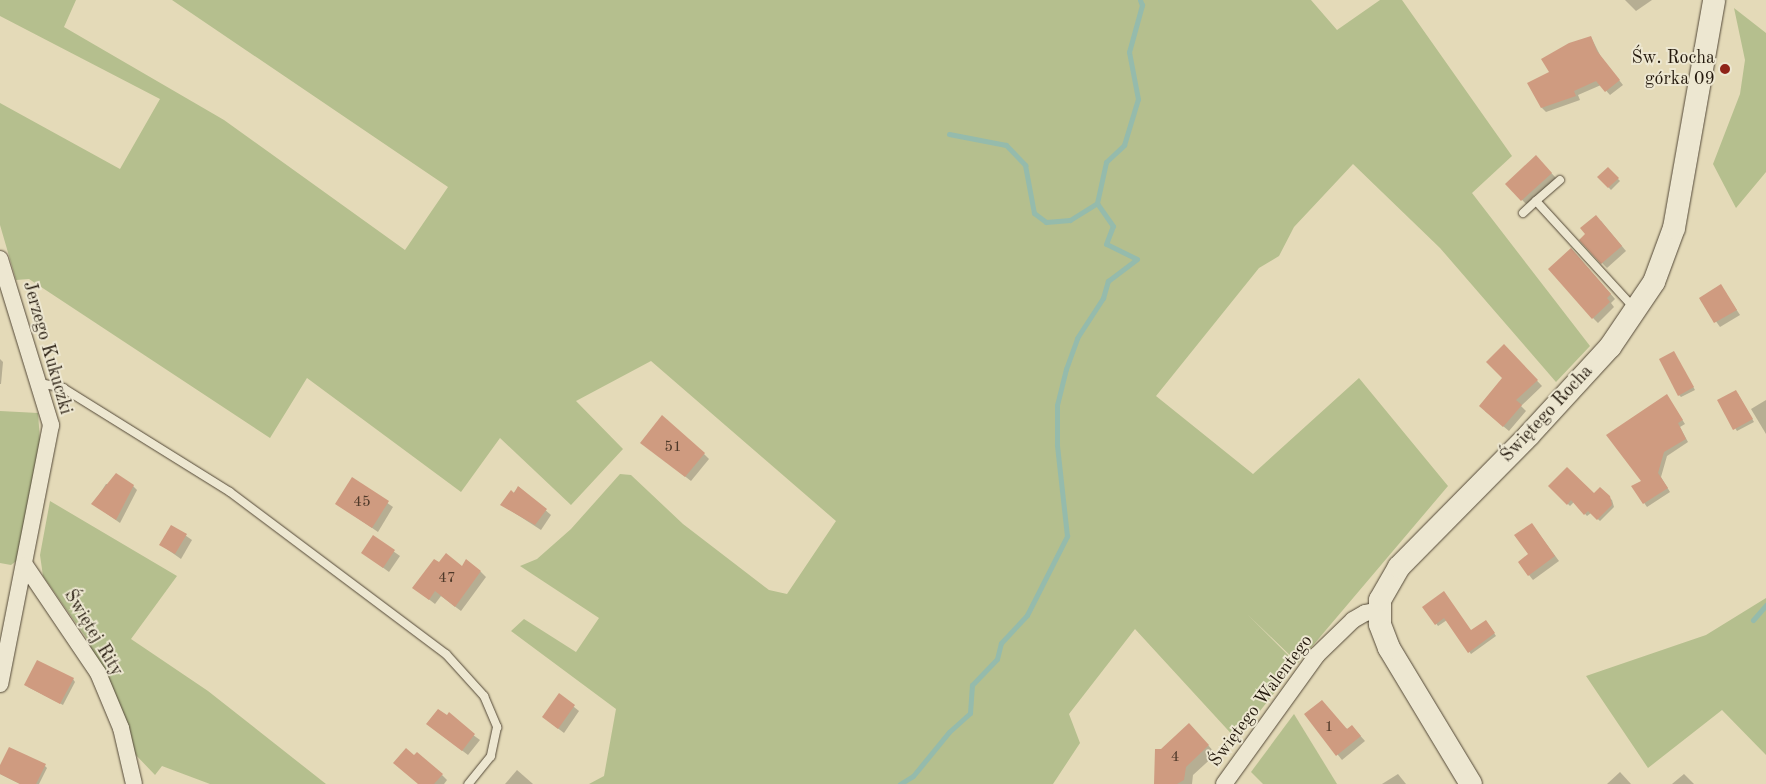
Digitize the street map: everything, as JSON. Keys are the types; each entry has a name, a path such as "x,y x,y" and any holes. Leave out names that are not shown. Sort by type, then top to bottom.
{"street":[{"name":"Świętego Rocha","path":"1471,784 1382,635 1379,610 1383,592 1399,568 1566,396 1637,311 1654,282 1674,228 1714,0"},
{"name":"Jerzego Kukuczki","path":"0,259 40,383 51,425 25,565 0,684"},
{"name":"Świętej Rity","path":"25,565 98,673 120,728 134,784"},
{"name":"Świętego Walentego","path":"1224,784 1317,654 1353,620 1365,613 1379,610"}],"lane":[{"path":"1523,213 1560,180"},
{"path":"1536,201 1637,311"},
{"path":"40,383 63,388 230,492 446,654 484,696 497,727 492,756 468,784"}],"green space":[{"path":"0,0 76,0 64,27 224,120 405,250 448,187 172,0 1311,0 1337,30 1380,0 1402,0 1512,156 1472,193 1590,346 1556,382 1440,248 1353,164 1294,227 1279,256 1259,268 1156,396 1253,474 1359,378 1448,486 1298,663 1248,615 1297,664 1237,740 1135,629 1069,714 1080,743 1053,784 589,784 604,776 616,709 511,631 524,619 576,652 599,618 520,566 537,559 571,529 620,474 631,475 683,524 769,590 787,594 836,521 651,361 576,401 623,449 571,505 500,438 461,492 307,378 270,438 29,279 16,280 0,225 0,103 120,169 160,99 0,16"},
{"path":"1734,8 1766,33 1766,172 1736,208 1713,164 1740,94 1745,60"},
{"path":"0,411 38,413 40,441 19,559 11,565 0,563"},
{"path":"50,501 177,576 131,639 208,691 326,784 210,784 162,766 155,775 133,752 129,730 87,639 43,576 40,555"},
{"path":"1766,598 1766,755 1722,710 1648,768 1586,676 1706,635"},
{"path":"1294,714 1337,784 1263,784 1251,772"}],"building":[{"path":"1591,36 1597,51 1620,80 1605,92 1596,81 1574,91 1576,96 1541,108 1527,83 1549,72 1541,59 1569,43"},
{"path":"1536,155 1552,173 1521,201 1505,184"},
{"path":"1608,167 1619,178 1608,188 1597,177"},
{"path":"1596,215 1622,246 1601,264 1579,240 1585,234 1580,228"},
{"path":"1571,248 1611,294 1607,298 1610,302 1592,319 1548,269"},
{"path":"1721,284 1737,310 1714,323 1699,298"},
{"path":"1504,344 1538,380 1516,400 1522,405 1503,427 1479,406 1502,378 1486,362"},
{"path":"1674,351 1694,387 1678,396 1659,359"},
{"path":"1736,390 1753,419 1733,430 1717,400"},
{"path":"1667,394 1683,420 1678,423 1686,439 1664,452 1658,473 1668,488 1643,504 1631,486 1641,481 1606,435"},
{"path":"662,415 705,453 685,477 640,443"},
{"path":"1567,467 1594,493 1600,487 1610,496 1612,505 1597,520 1588,511 1584,515 1571,500 1567,505 1548,486"},
{"path":"116,473 134,485 116,520 91,504"},
{"path":"352,477 389,501 372,528 335,504"},
{"path":"518,486 547,509 535,525 500,505 511,490 514,493"},
{"path":"1532,523 1555,556 1528,576 1518,562 1528,554 1514,535"},
{"path":"171,525 187,534 175,554 159,545"},
{"path":"373,535 395,550 383,568 361,553"},
{"path":"446,553 462,566 466,559 481,571 455,607 435,591 429,600 412,588 434,559 439,562"},
{"path":"1444,591 1471,630 1486,620 1495,633 1468,653 1444,618 1435,625 1422,607"},
{"path":"37,660 74,678 60,704 24,685"},
{"path":"559,693 575,705 558,729 542,717"},
{"path":"1322,700 1347,729 1352,725 1361,736 1336,756 1304,714"},
{"path":"438,709 447,715 449,712 475,734 462,751 426,724"},
{"path":"1189,723 1209,745 1186,767 1184,780 1177,784 1154,784 1155,749 1161,749"},
{"path":"9,747 46,764 36,784 20,784 0,774 0,765"},
{"path":"406,748 414,755 417,752 443,774 434,784 418,784 393,763"}],"waterway":[{"path":"900,784 913,776 949,732 970,713 972,685 997,659 1001,643 1027,615 1067,536 1057,445 1057,405 1066,369 1077,338 1103,298 1108,281 1137,259 1106,244 1113,226 1097,203 1106,162 1124,145 1138,99 1129,52 1142,5 1140,0"},
{"path":"949,134 1006,145 1025,165 1034,213 1046,222 1070,220 1097,203"},
{"path":"1753,620 1766,605"}],"place":[{"name":"Św. Rocha górka 09","path":"1725,69"}]}
